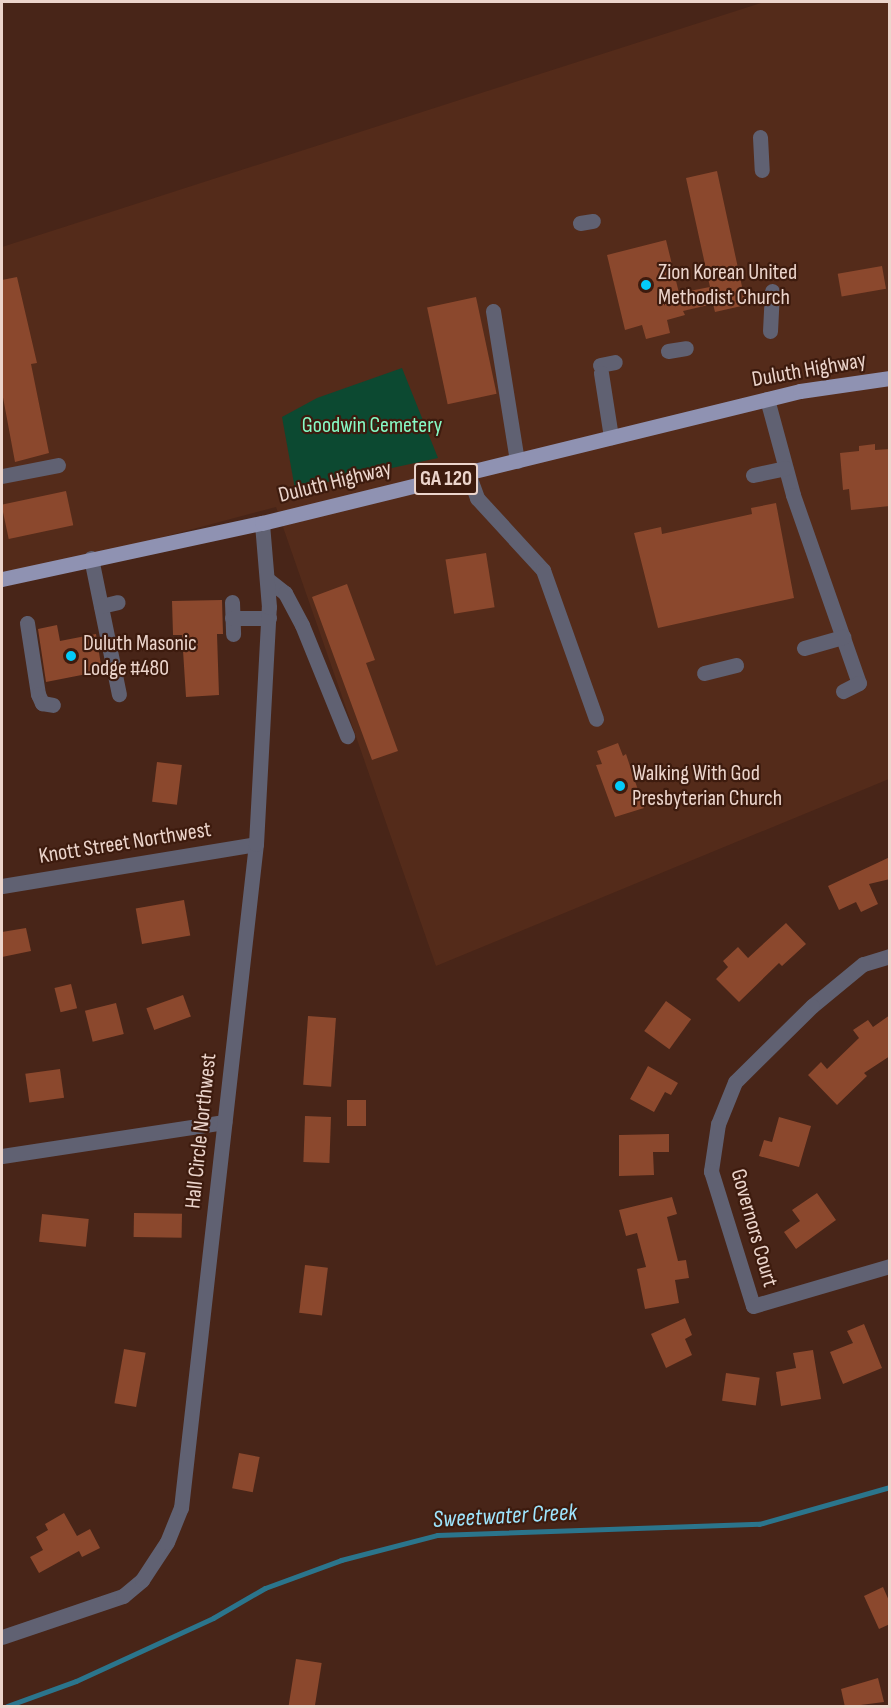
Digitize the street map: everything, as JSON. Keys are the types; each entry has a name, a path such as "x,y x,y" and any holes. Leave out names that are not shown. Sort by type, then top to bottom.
{"main road":[{"name":"Duluth Highway","path":"2,579 262,523 767,399 890,378"}],"street":[{"path":"760,137 762,170"},
{"path":"770,331 772,291"},
{"path":"493,311 517,461"},
{"path":"668,351 686,348"},
{"path":"605,367 611,437"},
{"path":"767,399 785,468 859,683 843,691"},
{"path":"2,476 58,465"},
{"path":"753,475 785,468"},
{"path":"468,473 477,498 543,570 596,719"},
{"name":"Hall Circle Northwest","path":"2,1638 123,1596 142,1580 167,1542 181,1508 256,844 269,618 262,523"},
{"path":"91,558 96,610 119,694"},
{"path":"267,579 285,593 302,625 347,736"},
{"path":"96,610 118,602"},
{"path":"232,602 233,634"},
{"path":"232,618 269,618"},
{"path":"27,623 38,694 42,703 53,705"},
{"path":"804,648 843,637"},
{"path":"704,673 736,665"},
{"name":"Knott Street Northwest","path":"2,886 256,844"},
{"name":"Governors Court","path":"890,956 863,964 820,999 735,1082 718,1124 711,1171 753,1306 890,1266"},
{"path":"2,1156 224,1122"}],"shaded area":[{"path":"764,2 889,2 889,779 436,966 276,507 2,580 2,247"}],"green space":[{"name":"Goodwin Cemetery","path":"402,368 438,458 295,489 282,417 317,398"}],"building":[{"path":"717,171 746,305 715,312 713,304 683,311 685,315 667,320 670,333 646,339 642,325 625,330 607,255 666,240 679,293 710,287 686,178"},
{"path":"882,266 886,289 842,296 838,274"},
{"path":"17,277 37,363 31,364 49,453 15,462 2,392 2,280"},
{"path":"476,297 497,394 448,404 427,307"},
{"path":"875,444 875,450 890,449 890,506 851,510 849,489 843,490 840,453 859,451 859,446"},
{"path":"66,491 73,525 9,539 2,505"},
{"path":"776,503 794,598 658,628 634,533 661,527 662,534 752,514 751,508"},
{"path":"486,553 495,607 454,614 446,559"},
{"path":"347,584 375,660 366,663 398,751 372,760 312,597"},
{"path":"222,600 223,634 217,634 219,695 186,697 182,635 173,635 172,601"},
{"name":"Duluth Masonic Lodge #480","path":"57,625 60,641 96,634 102,671 46,682 38,629"},
{"name":"Walking With God Presbyterian Church","path":"618,743 623,756 626,754 644,808 615,817 596,765 602,764 597,751"},
{"path":"157,762 182,765 177,805 152,802"},
{"path":"890,857 890,879 869,884 878,904 861,912 856,902 839,910 828,886"},
{"path":"184,900 190,935 142,944 136,909"},
{"path":"786,923 806,944 782,966 779,963 739,1002 716,979 728,967 723,961 738,947 748,958"},
{"path":"26,928 31,951 2,957 2,932"},
{"path":"71,984 77,1008 61,1012 55,988"},
{"path":"183,995 191,1017 154,1030 146,1008"},
{"path":"666,1001 691,1019 669,1049 644,1031"},
{"path":"116,1003 124,1034 93,1042 85,1011"},
{"path":"890,1015 890,1056 864,1073 867,1076 837,1105 808,1075 821,1062 827,1069 859,1038 853,1030 868,1020 873,1027"},
{"path":"308,1016 336,1018 331,1087 303,1085"},
{"path":"648,1066 678,1083 671,1095 665,1092 654,1112 630,1099"},
{"path":"60,1069 64,1098 29,1103 25,1074"},
{"path":"347,1100 366,1100 366,1126 347,1126"},
{"path":"305,1116 331,1117 329,1163 303,1162"},
{"path":"779,1117 811,1126 799,1167 759,1156 764,1140 772,1142"},
{"path":"669,1134 669,1152 653,1152 654,1175 619,1176 619,1135"},
{"path":"817,1193 836,1220 796,1249 784,1232 800,1221 792,1210"},
{"path":"672,1197 677,1214 667,1217 678,1261 686,1260 689,1278 675,1280 679,1303 645,1309 637,1269 646,1267 637,1233 626,1236 619,1210"},
{"path":"134,1213 182,1214 182,1238 134,1237"},
{"path":"42,1214 89,1219 86,1247 39,1242"},
{"path":"305,1265 328,1268 322,1315 299,1313"},
{"path":"685,1318 692,1335 685,1339 692,1355 666,1368 651,1334"},
{"path":"864,1324 882,1368 843,1384 830,1352 853,1343 847,1331"},
{"path":"124,1349 146,1353 136,1407 114,1403"},
{"path":"813,1350 821,1399 781,1406 776,1372 796,1368 793,1353"},
{"path":"726,1373 760,1378 756,1405 722,1401"},
{"path":"239,1453 260,1457 253,1492 232,1488"},
{"path":"64,1513 77,1536 90,1529 100,1548 82,1557 79,1551 39,1573 30,1557 43,1550 36,1537 48,1530 45,1524"},
{"path":"883,1587 890,1603 890,1624 879,1629 864,1596"},
{"path":"296,1659 322,1663 315,1706 289,1706"},
{"path":"878,1678 884,1702 845,1707 841,1689"}],"waterway":[{"name":"Sweetwater Creek","path":"7,1706 76,1681 213,1618 265,1588 341,1560 437,1535 759,1524 890,1487"}],"place":[{"name":"Zion Korean United Methodist Church","path":"646,285"},
{"name":"Duluth Masonic Lodge #480","path":"71,656"},
{"name":"Walking With God Presbyterian Church","path":"620,786"}]}
